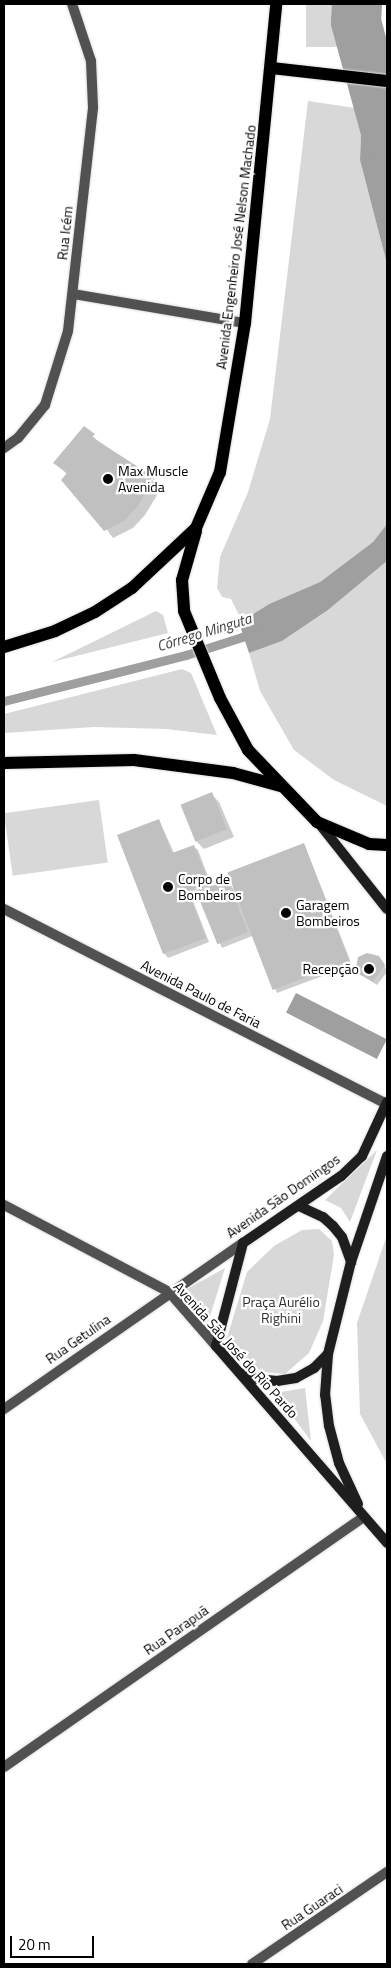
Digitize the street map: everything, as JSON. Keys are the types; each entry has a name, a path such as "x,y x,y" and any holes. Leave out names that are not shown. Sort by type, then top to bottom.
{"main road":[{"name":"Avenida Engenheiro José Nelson Machado","path":"4,647 55,631 95,612 132,588 196,528 220,472 245,323 276,4"},
{"path":"271,68 387,81"},
{"path":"196,528 182,580 184,611 220,698 248,750 317,822 369,844 387,845"},
{"path":"4,763 134,760 233,773 281,786"}],"street":[{"name":"Rua Icém","path":"4,448 18,438 45,405 68,331 93,107 91,61 72,4"},
{"path":"72,294 245,323"},
{"path":"317,822 384,901 387,910"},
{"name":"Avenida Paulo de Faria","path":"4,909 387,1103"},
{"name":"Avenida São Domingos","path":"169,1292 299,1206 362,1156 387,1103"},
{"path":"364,1517 339,1463 329,1426 325,1395 328,1354 351,1262 387,1156"},
{"name":"Avenida São José do Rio Pardo","path":"4,1205 169,1292 387,1543"},
{"path":"299,1206 323,1217 333,1226 348,1249 351,1262"},
{"path":"216,1346 244,1243"},
{"name":"Rua Getulina","path":"4,1409 169,1292"},
{"path":"239,1372 267,1380 296,1378 314,1368 328,1354"},
{"name":"Rua Parapuã","path":"4,1767 364,1517"},
{"name":"Rua Guaraci","path":"252,1964 387,1872"}],"green space":[{"path":"306,4 343,4 343,47 306,47"},
{"path":"308,101 362,109 360,160 387,264 387,524 373,542 320,582 269,604 239,623 239,615 231,599 222,597 217,588 220,557 248,492 270,419"},
{"path":"387,561 387,806 334,780 294,750 260,691 249,653 282,641 328,610"},
{"path":"156,611 163,615 168,633 52,662"},
{"path":"182,669 191,673 217,735 166,729 94,727 4,733 4,714"},
{"path":"99,800 108,862 13,876 4,813"},
{"path":"377,1150 350,1222 341,1208 325,1200"},
{"name":"Praça Aurélio Righini","path":"319,1229 332,1241 334,1255 323,1321 309,1353 285,1374 264,1372 232,1357 227,1351 226,1341 247,1272 274,1246 302,1230"},
{"path":"387,1235 387,1464 360,1414 357,1323"},
{"path":"225,1268 207,1326 178,1294"},
{"path":"305,1388 311,1441 275,1393"}],"shaded area":[{"path":"387,108 387,264 360,160 362,109"},
{"path":"387,524 387,561 328,610 282,641 249,653 239,623 269,604 320,582 373,542"},
{"path":"296,993 387,1039 377,1059 286,1013"}],"building":[{"name":"Max Muscle Avenida","path":"84,426 95,434 92,437 155,478 137,507 125,520 104,531 61,480 67,473 53,463"},
{"path":"212,792 227,829 195,842 180,805"},
{"name":"Corpo de Bombeiros","path":"159,819 172,853 194,845 209,883 188,891 206,938 163,954 117,835"},
{"name":"Garagem Bombeiros","path":"304,843 349,961 273,990 227,872"},
{"path":"227,880 248,932 217,944 196,892"},
{"name":"Recepção","path":"367,953 379,956 385,965 373,982 355,972 358,957"}],"waterway":[{"path":"357,4 356,22 387,135"},
{"name":"Córrego Minguta","path":"4,701 186,655 254,633"}],"place":[{"name":"Max Muscle Avenida","path":"108,479"},
{"name":"Corpo de Bombeiros","path":"168,887"},
{"name":"Garagem Bombeiros","path":"286,913"},
{"name":"Recepção","path":"369,969"}]}
